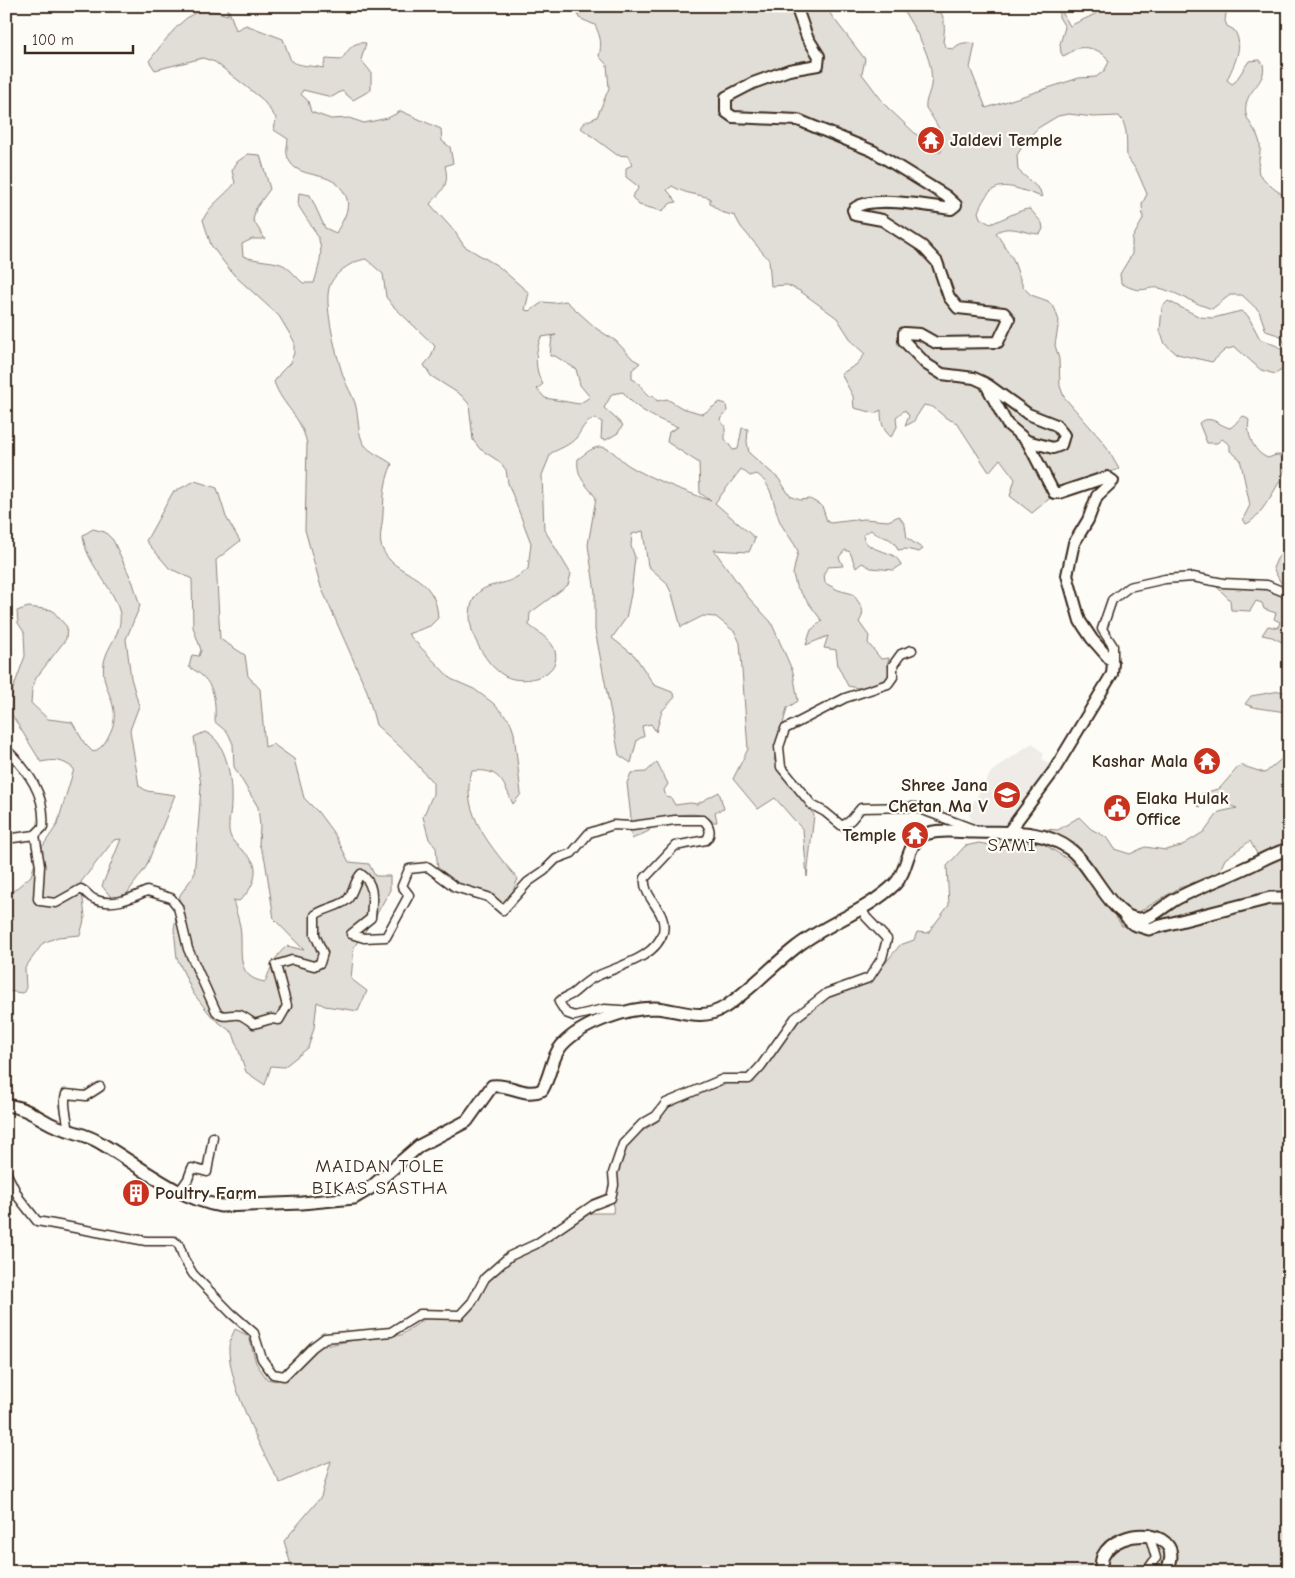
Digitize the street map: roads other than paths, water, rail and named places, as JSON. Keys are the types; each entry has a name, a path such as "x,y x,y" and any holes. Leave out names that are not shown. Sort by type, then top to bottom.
{"main road":[{"path":"6,1105 29,1111 68,1131 95,1140 179,1192 210,1204 222,1206 302,1203 354,1198 369,1189 419,1146 467,1121 492,1086 498,1085 528,1094 542,1090 547,1082 555,1056 569,1038 593,1023 630,1012 653,1008 698,1016 723,1009 770,972 795,948 822,929 862,909 900,878 912,846 920,837 928,833 941,831 982,832 1010,830 1049,838 1071,850 1081,859 1118,910 1132,924 1149,929 1270,898 1289,898"},
{"path":"1124,915 1143,919 1176,898 1277,852 1289,849"},
{"path":"1100,1572 1104,1556 1111,1548 1128,1538 1148,1534 1158,1537 1167,1544 1171,1557 1166,1572"}],"street":[{"path":"796,6 807,37 819,56 818,65 789,70 753,83 726,97 726,112 733,116 798,120 836,135 873,151 946,196 956,205 952,209 913,204 863,203 852,210 855,215 882,220 922,246 937,262 949,297 958,308 1004,313 1009,319 998,342 936,343 920,334 904,334 904,341 926,364 942,374 974,378 985,383 1028,414 1056,425 1064,435 1061,445 1052,448 1027,441"},
{"path":"985,383 1007,424 1027,441 1054,493 1059,494 1107,477 1113,481 1097,496 1088,520 1074,543 1067,575 1080,621 1092,639 1113,662"},
{"path":"1010,830 1067,750 1112,674 1113,646 1102,629 1112,600 1129,588 1165,579 1192,577 1223,583 1268,585 1289,594"},
{"path":"912,650 901,654 893,665 893,677 888,684 845,698 785,729 779,747 781,766 812,806 825,812 842,826 851,820 861,808 915,807 982,832"},
{"path":"6,749 25,767 38,791 44,811 43,827 35,835 6,839"},
{"path":"35,835 40,866 40,901 56,903 82,889 91,898 103,902 127,901 147,891 171,898 178,907 188,949 216,1011 219,1015 242,1016 254,1024 271,1019 279,1020 287,1006 276,966 292,960 314,966 320,963 322,952 315,935 315,915 325,908 342,903 347,899 361,874 368,878 372,888 371,918 351,934 364,938 386,937 409,895 402,886 409,869 428,867 456,887 488,897 503,910 528,882 544,871 556,859 572,853 589,832 613,824 632,826 675,820 703,820 709,827 709,836 706,840 675,846 645,878 646,888 658,907 662,918 663,931 658,941 641,958 596,976 573,994 560,999 559,1002 566,1013 574,1016 604,1009 630,1012"},
{"path":"6,1172 19,1198 36,1221 146,1241 174,1241 179,1244 184,1259 193,1274 231,1313 254,1333 262,1360 273,1374 284,1376 313,1347 326,1338 391,1332 420,1314 460,1315 476,1296 485,1278 510,1256 536,1244 593,1205 611,1198 614,1173 623,1144 642,1124 656,1116 666,1102 723,1079 749,1079 762,1066 795,1018 827,993 869,978 882,958 887,939 866,917 862,909"},
{"path":"68,1131 69,1118 64,1103 66,1094 86,1096 100,1088"},
{"path":"179,1192 188,1179 192,1168 207,1172 213,1137"},
{"path":"1146,1572 1156,1558 1148,1534"}],"place":[{"name":"Jaldevi Temple","path":"931,140"},
{"name":"Kashar Mala","path":"1207,761"},
{"name":"Shree Jana Chetan Ma V","path":"1007,795"},
{"name":"Elaka Hulak Office","path":"1117,808"},
{"name":"Temple","path":"915,835"},
{"name":"Poultry Farm","path":"136,1193"}],"district":[{"name":"SAMI","path":"1012,845"},
{"name":"MAIDAN TOLE BIKAS SASTHA","path":"380,1177"}]}
